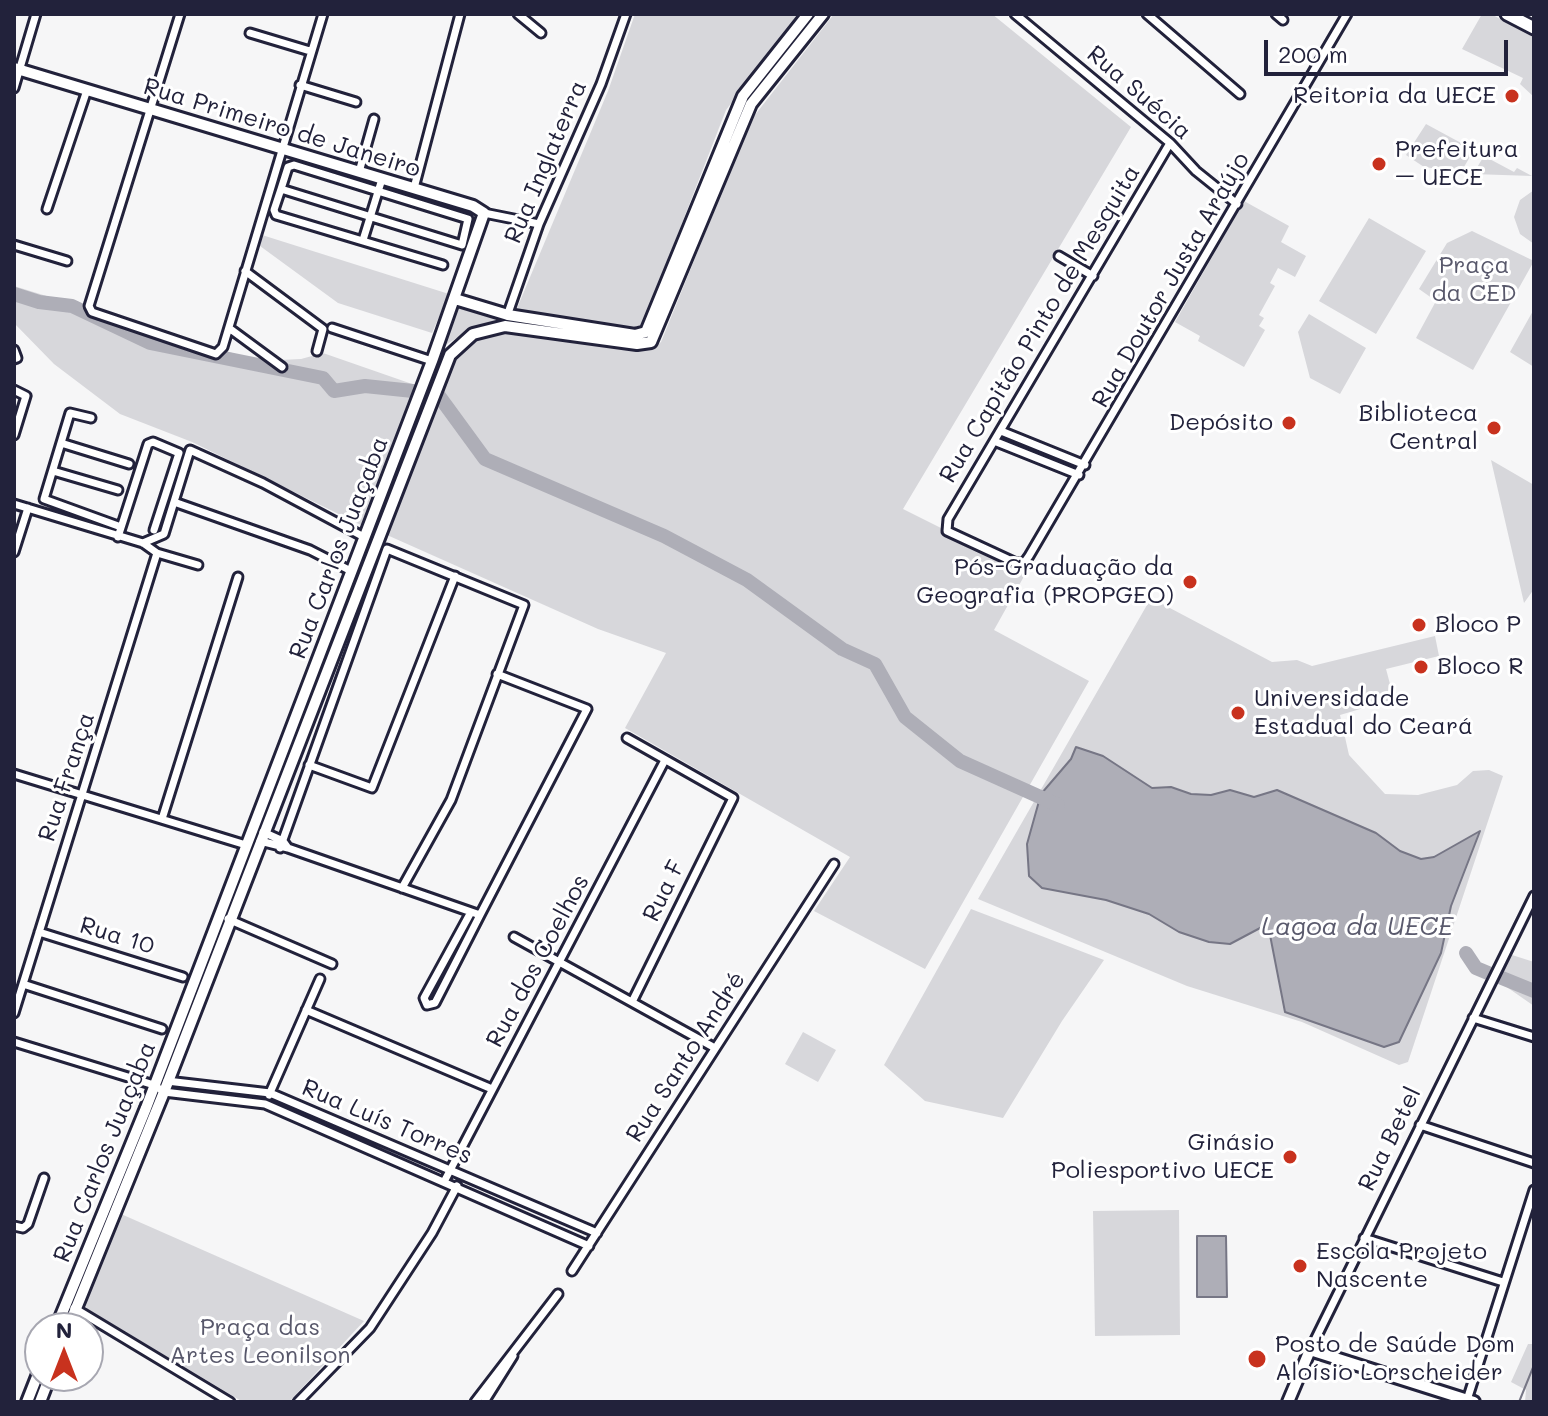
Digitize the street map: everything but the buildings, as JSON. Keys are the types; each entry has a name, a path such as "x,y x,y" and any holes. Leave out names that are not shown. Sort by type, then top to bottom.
{"main road":[{"path":"1507,14 1534,28"}],"street":[{"path":"14,88 17,69 36,14"},
{"path":"180,14 90,302 92,312 216,354 222,351 323,14"},
{"path":"414,188 460,14"},
{"path":"518,14 541,33"},
{"name":"Rua Inglaterra","path":"506,321 539,224 601,84 626,14"},
{"name":"Rua Carlos Juaçaba","path":"67,1312 166,1087 230,920 246,845 287,756 376,543 450,355 473,334 506,321 635,335 644,333 743,96 808,14"},
{"name":"Rua Carlos Juaçaba","path":"70,1312 219,915 261,837 351,571 455,299 506,321 650,344 656,338 751,104 823,14"},
{"name":"Rua Suécia","path":"1015,14 1170,143 1196,171 1237,204"},
{"path":"1147,14 1240,94"},
{"name":"Rua Doutor Justa Araújo","path":"1024,563 1085,465 1347,14"},
{"path":"250,33 310,51"},
{"name":"Rua Primeiro de Janeiro","path":"17,69 473,206 484,213 539,224"},
{"path":"300,85 356,102"},
{"path":"47,209 87,90"},
{"path":"359,172 374,119"},
{"name":"Rua Capitão Pinto de Mesquita","path":"1024,563 1016,563 961,538 945,526 1170,143"},
{"path":"281,189 462,245 468,219 294,165 288,167 281,189 276,215 443,265"},
{"path":"363,240 382,179"},
{"path":"455,299 484,213"},
{"path":"689,224 700,228"},
{"path":"14,245 67,261"},
{"path":"1059,256 1093,276"},
{"path":"245,271 323,329 317,351"},
{"path":"229,328 282,367"},
{"path":"332,328 432,361"},
{"path":"14,350 17,358 14,359"},
{"path":"14,390 26,396 14,435"},
{"path":"91,418 70,413 46,502 121,527"},
{"path":"1001,431 1085,465"},
{"path":"994,441 1079,475"},
{"path":"118,537 148,444 153,442 179,453 154,530"},
{"path":"61,443 129,464"},
{"path":"143,543 164,534 190,450 263,483 364,537"},
{"path":"53,471 118,490"},
{"path":"174,502 315,552 351,571"},
{"path":"14,504 143,543 157,553 198,565"},
{"path":"14,552 28,508"},
{"path":"376,543 524,605 451,800 402,888"},
{"path":"283,846 387,549"},
{"name":"Rua França","path":"14,1013 157,553"},
{"path":"309,765 372,788 455,576"},
{"path":"162,819 238,577"},
{"path":"471,912 424,998 427,1005 435,1003 587,709 497,674"},
{"path":"627,738 665,760"},
{"name":"Rua F","path":"632,1002 733,798 665,760"},
{"name":"Rua dos Coelhos","path":"445,1180 665,760"},
{"path":"14,774 246,845"},
{"path":"261,837 480,915"},
{"name":"Rua Santo André","path":"572,1271 834,864"},
{"name":"Rua Betel","path":"1288,1402 1364,1238 1534,896"},
{"path":"219,915 332,964"},
{"name":"Rua 10","path":"39,932 183,977"},
{"path":"514,937 715,1048"},
{"path":"265,1104 320,979"},
{"path":"23,984 162,1029"},
{"path":"306,1010 492,1089"},
{"path":"1473,1018 1534,1037"},
{"name":"Rua Luís Torres","path":"14,1042 154,1085 265,1104 445,1180 589,1246"},
{"name":"Rua Luís Torres","path":"166,1087 270,1093 597,1233"},
{"path":"1420,1125 1534,1163"},
{"path":"14,1226 23,1228 28,1224 44,1178"},
{"path":"298,1402 370,1328 432,1233 457,1186"},
{"path":"1310,1350 1470,1401 1503,1282 1534,1190"},
{"path":"1364,1238 1503,1282"},
{"path":"484,1402 558,1294"},
{"path":"71,1306 230,1402"},
{"path":"475,1402 501,1364 515,1353"}],"green space":[{"path":"635,14 800,14 726,110 640,331 515,313 608,91"},
{"path":"834,14 992,14 1131,127 903,509 1027,571 994,630 1089,681 925,969 814,911 850,857 625,728 666,653 598,629 387,535 450,368 456,354 464,347 489,334 504,332 636,351 654,348 661,342 751,120"},
{"path":"1482,14 1491,14 1534,37 1534,97 1520,84 1523,78 1462,49"},
{"path":"1426,124 1474,150 1461,172 1424,167 1406,155"},
{"path":"1484,156 1514,172 1517,168 1532,176 1473,174"},
{"path":"1534,190 1534,244 1520,234 1514,217 1520,200"},
{"path":"1244,201 1289,226 1281,242 1306,256 1295,277 1278,268 1270,283 1275,286 1259,315 1264,318 1259,326 1265,330 1244,367 1198,341 1200,336 1175,322"},
{"path":"1369,218 1426,251 1376,334 1319,301"},
{"name":"Praça da CED","path":"1472,231 1534,261 1473,370 1416,338 1436,301 1419,289 1447,243"},
{"path":"262,235 449,294 432,333 338,303 260,246"},
{"path":"14,286 258,361 301,359 323,353 415,385 363,526 192,442 120,414 54,364 14,323"},
{"path":"459,307 502,320 469,330 444,346"},
{"path":"1534,309 1534,367 1510,352"},
{"path":"1309,314 1366,348 1340,394 1310,378 1298,332"},
{"path":"1491,460 1534,485 1534,589 1524,603"},
{"path":"1151,598 1272,662 1297,660 1312,666 1435,636 1439,656 1386,669 1394,699 1340,715 1349,755 1385,794 1418,795 1457,785 1473,771 1489,770 1503,776 1408,1062 1399,1065 1302,1022 1187,986 978,899"},
{"path":"971,909 1104,960 1062,1021 1003,1118 925,1101 884,1065"},
{"path":"1512,955 1534,962 1534,1006 1498,981"},
{"path":"803,1032 836,1050 818,1082 785,1064"},
{"path":"1179,1210 1180,1335 1095,1336 1093,1211"},
{"name":"Praça das Artes Leonilson","path":"121,1214 364,1321 289,1402 243,1402 104,1319 104,1312 87,1309 84,1301"},
{"path":"1528,1344 1534,1344 1534,1402 1525,1402 1526,1390 1511,1382"}],"water":[{"name":"Lagoa da UECE","path":"1076,747 1103,756 1152,788 1171,787 1191,794 1211,795 1230,790 1254,797 1277,790 1376,833 1400,851 1421,859 1434,857 1480,831 1451,906 1441,953 1399,1042 1384,1047 1285,1012 1270,935 1262,927 1230,944 1209,942 1179,932 1149,914 1106,900 1042,888 1029,876 1027,844 1041,794 1071,759"},
{"path":"1197,1236 1226,1236 1227,1297 1197,1297"}],"waterway":[{"path":"14,294 39,302 72,306 150,343 323,378 334,391 365,386 413,391"},
{"path":"439,396 485,459 664,536 747,580 842,649 875,664 905,717 960,761 1058,805"},
{"path":"1466,953 1476,968 1488,973"},
{"path":"1502,978 1534,991"},
{"path":"1519,1402 1534,1365"}],"place":[{"name":"Reitoria da UECE","path":"1512,96"},
{"name":"Prefeitura – UECE","path":"1379,164"},
{"name":"Depósito","path":"1289,423"},
{"name":"Biblioteca Central","path":"1494,428"},
{"name":"Pós-Graduação da Geografia (PROPGEO)","path":"1190,582"},
{"name":"Bloco P","path":"1419,625"},
{"name":"Bloco R","path":"1421,667"},
{"name":"Universidade Estadual do Ceará","path":"1238,713"},
{"name":"Ginásio Poliesportivo UECE","path":"1290,1157"},
{"name":"Escola Projeto Nascente","path":"1300,1266"},
{"name":"Posto de Saúde Dom Aloísio Lorscheider","path":"1257,1359"}]}
